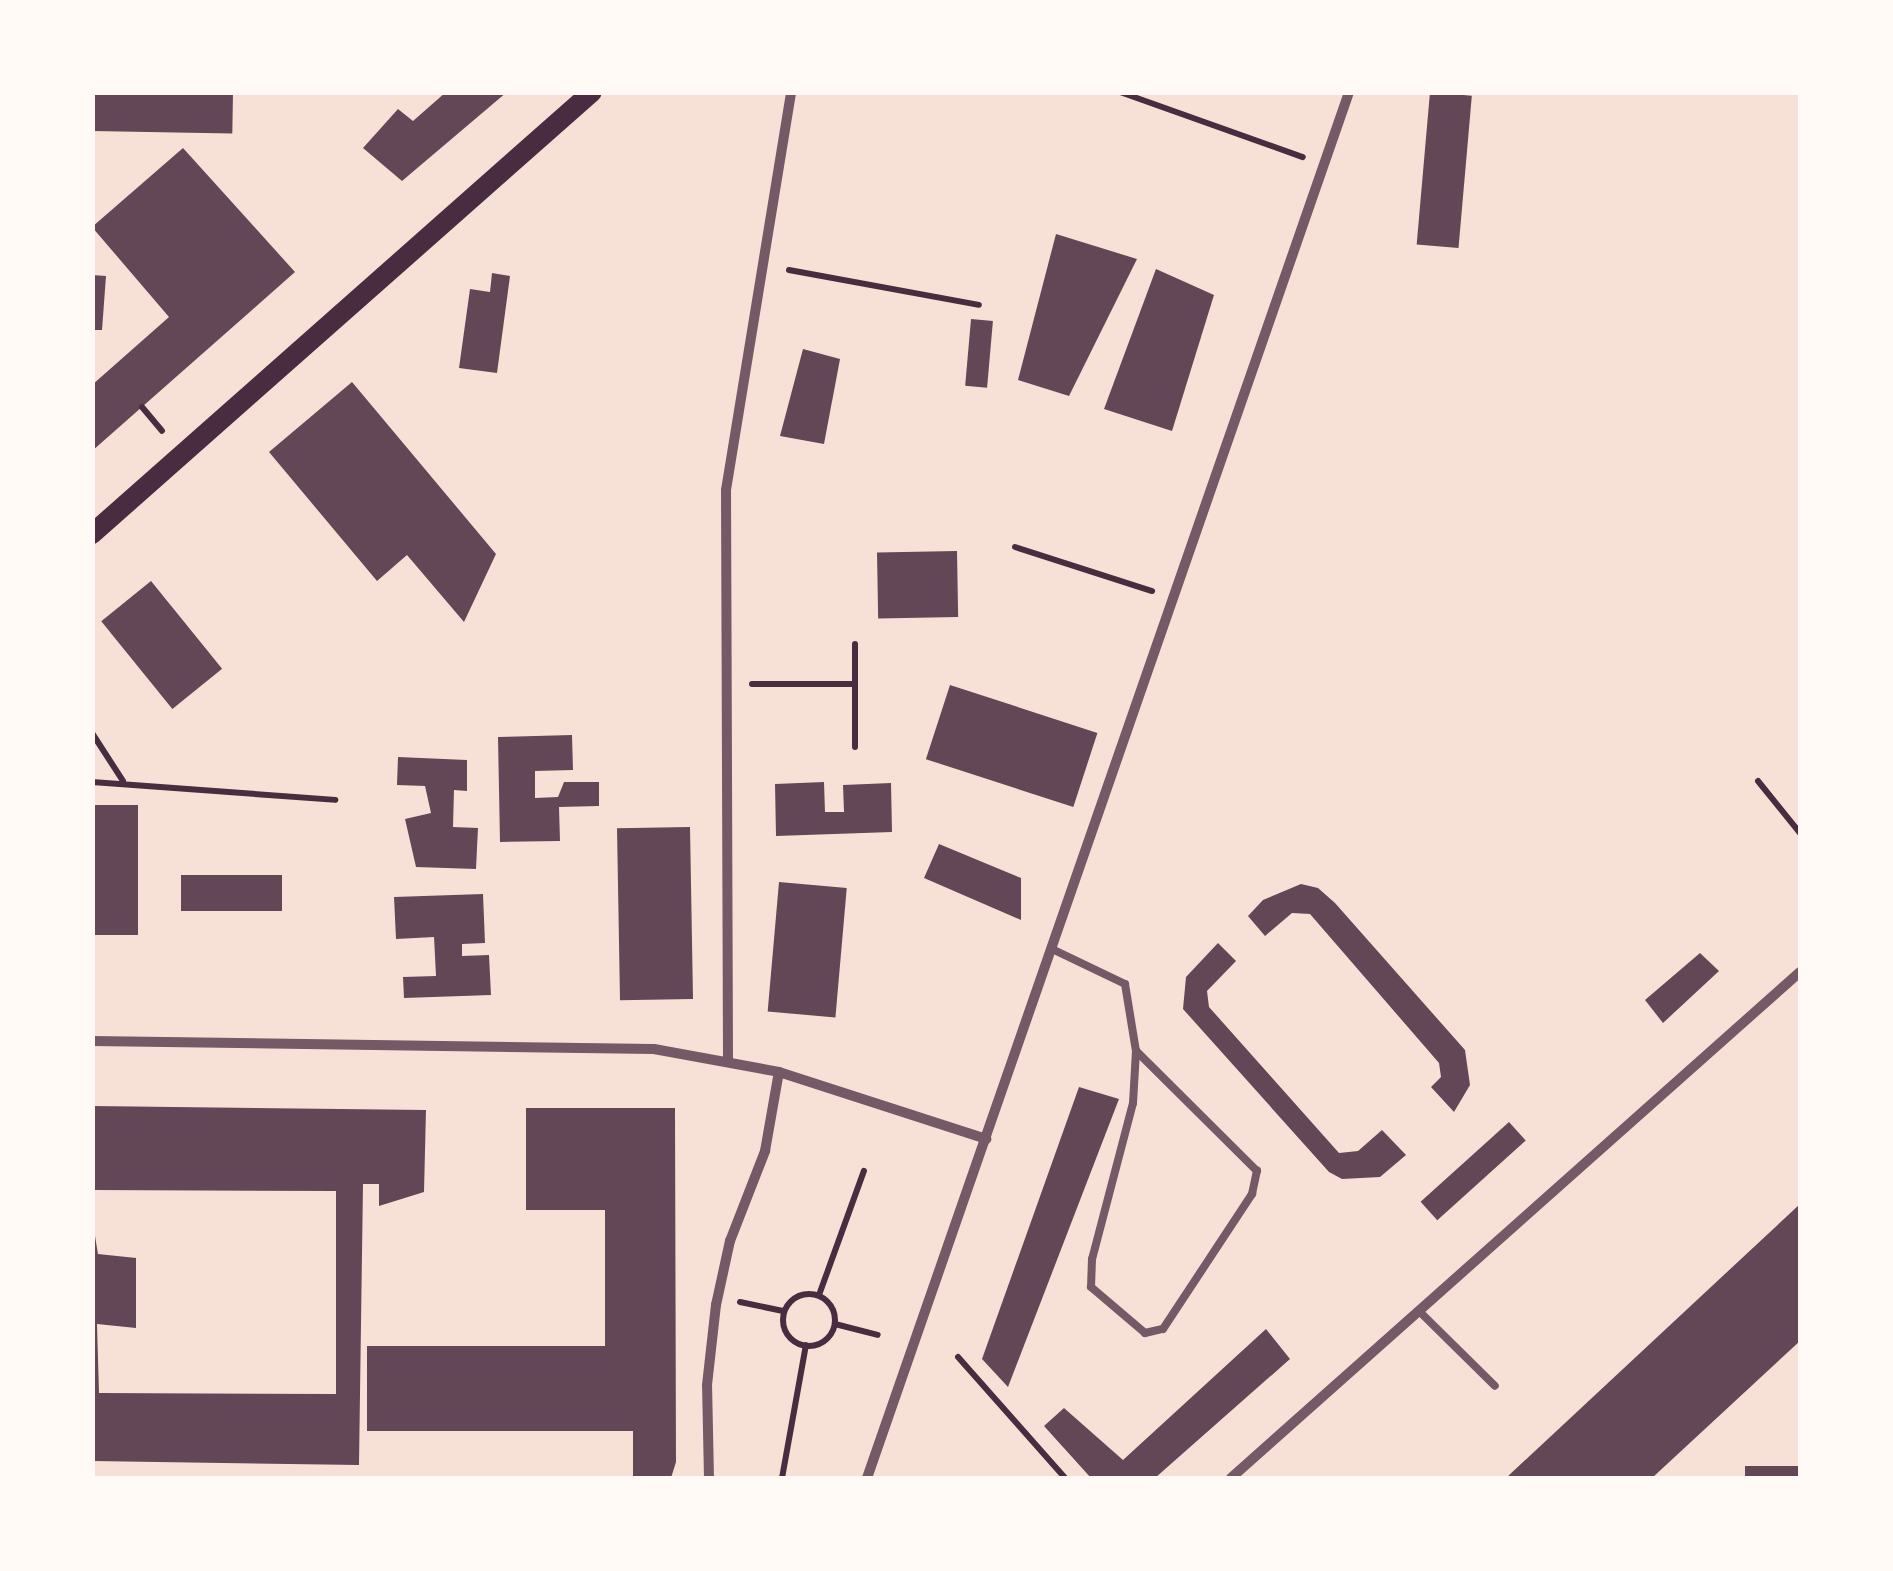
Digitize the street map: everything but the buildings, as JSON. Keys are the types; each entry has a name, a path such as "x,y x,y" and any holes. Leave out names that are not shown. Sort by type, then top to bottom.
{"main road":[{"path":"92,534 592,92"}],"street":[{"path":"728,1060 726,490 791,92"},
{"path":"867,1478 1349,92"},
{"path":"1231,1478 1800,972"},
{"path":"92,1041 566,1045 728,1060 780,1072 986,1139"},
{"path":"709,1478 706,1398 716,1305 730,1242 765,1152 780,1072"}],"lane":[{"path":"1052,948 1125,984 1136,1051 1132,1102 1092,1259 1091,1287 1144,1333 1163,1329 1252,1194 1256,1171 1136,1051"},
{"path":"1420,1312 1495,1386"}],"path":[{"path":"1120,92 1324,164"},
{"path":"765,265 979,305"},
{"path":"1015,547 1174,598"},
{"path":"855,644 856,747"},
{"path":"728,684 855,684"},
{"path":"92,733 123,781"},
{"path":"92,782 123,781 335,800"},
{"path":"1758,781 1800,833"},
{"path":"819,1295 864,1172"},
{"path":"783,1311 798,1296 819,1295 828,1302 835,1324"},
{"path":"737,1301 783,1311"},
{"path":"783,1311 787,1335 806,1345 821,1343 835,1324"},
{"path":"835,1324 878,1334"},
{"path":"782,1478 806,1345"},
{"path":"958,1357 1065,1478"}]}
